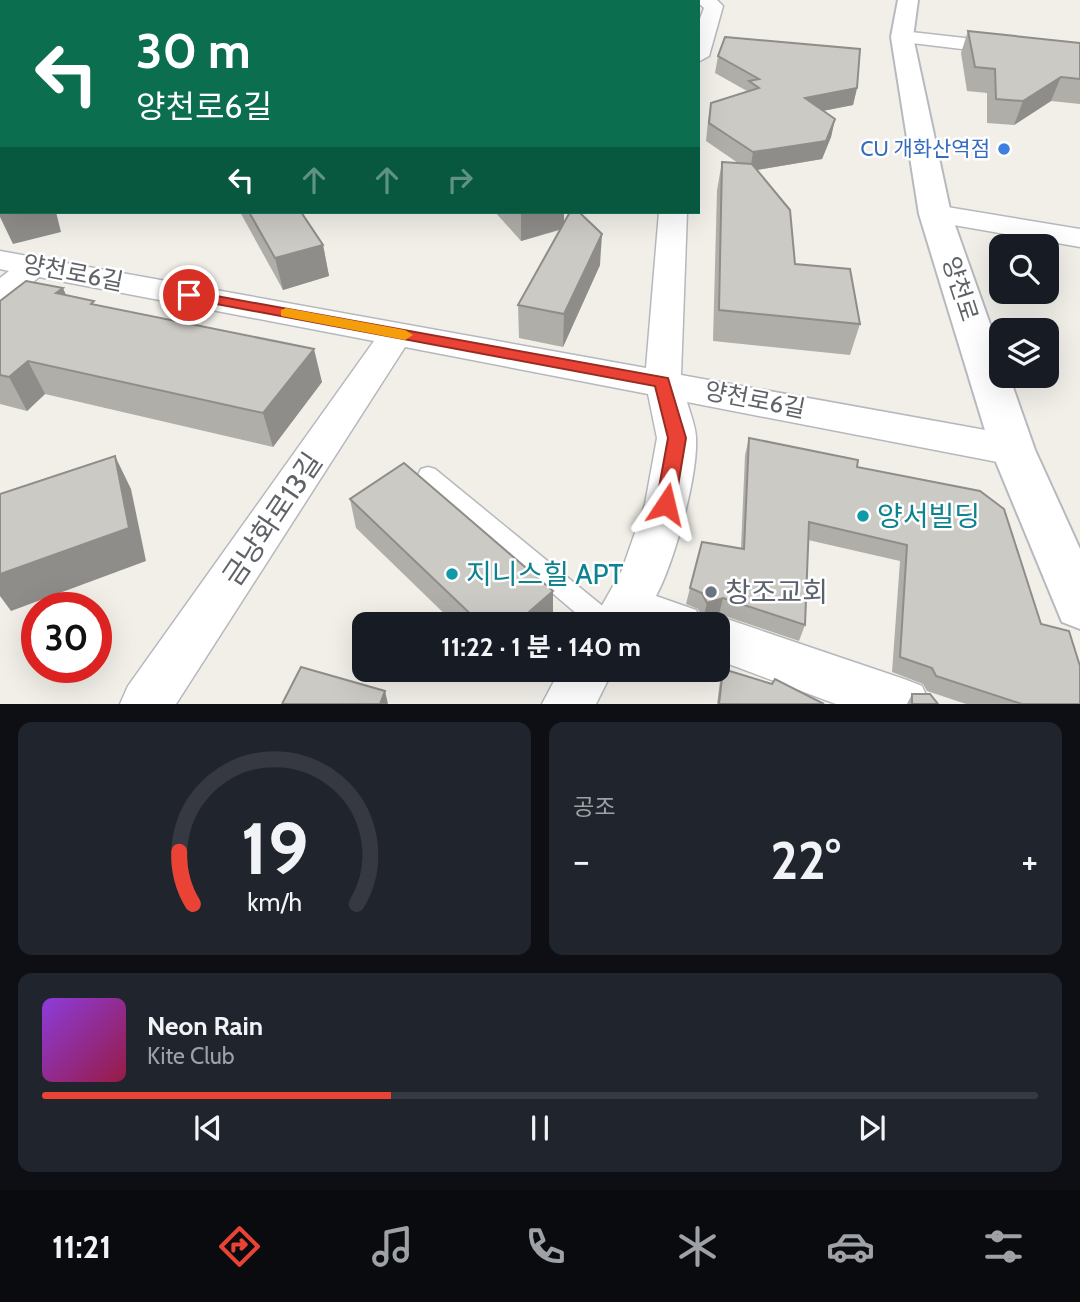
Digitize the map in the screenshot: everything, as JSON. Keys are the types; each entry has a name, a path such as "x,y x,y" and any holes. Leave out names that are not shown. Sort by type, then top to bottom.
{"main road":[{"name":"양천로","path":"908,0 902,37 935,214 1013,450 1080,606"}],"street":[{"path":"700,50 714,6 704,0"},
{"path":"902,37 1080,57"},
{"path":"620,612 643,576 666,504 677,438 663,382 673,214"},
{"path":"935,214 1080,238"},
{"path":"0,295 17,263"},
{"name":"양천로6길","path":"17,263 663,382 1013,450"},
{"name":"금낭화로13길","path":"146,704 397,334"},
{"path":"730,642 904,704"},
{"path":"568,704 581,682"}],"lane":[{"path":"428,475 608,612"}],"building":[{"path":"968,31 1080,43 1080,79 1061,77 1023,101 996,99 995,69 975,67"},
{"path":"725,37 860,49 857,88 805,98 835,119 826,141 753,152 709,123 711,103 759,88 749,81 759,79 718,56"},
{"path":"722,162 752,164 790,210 795,264 850,269 860,324 719,310"},
{"path":"250,214 302,214 323,245 275,258"},
{"path":"569,214 581,214 602,234 564,314 518,305"},
{"path":"26,281 63,288 56,293 94,301 91,304 314,349 263,413 28,361 9,377 0,375 0,301"},
{"path":"749,438 858,460 857,467 980,491 1004,509 1041,624 1069,631 1080,666 1080,704 1022,704 936,676 932,668 900,657 907,545 809,522 805,625 723,598 707,603 702,593 690,588 702,542 744,549"},
{"path":"115,456 129,528 0,574 0,494"},
{"path":"404,463 553,591 529,612 468,612 350,499"},
{"path":"301,667 385,691 380,704 282,704"},
{"path":"730,671 772,684 775,679 824,704 719,704 722,682 730,682"},
{"path":"912,694 930,694 938,704 912,704"}],"slow traffic":[{"path":"286,313 405,335"}],"place":[{"name":"CU 개화산역점","path":"1004,149"},
{"name":"양서빌딩","path":"863,516"},
{"name":"지니스힐 APT","path":"452,574"},
{"name":"창조교회","path":"711,592"}],"route":[{"path":"189,295 663,382 677,438 666,504"}]}
